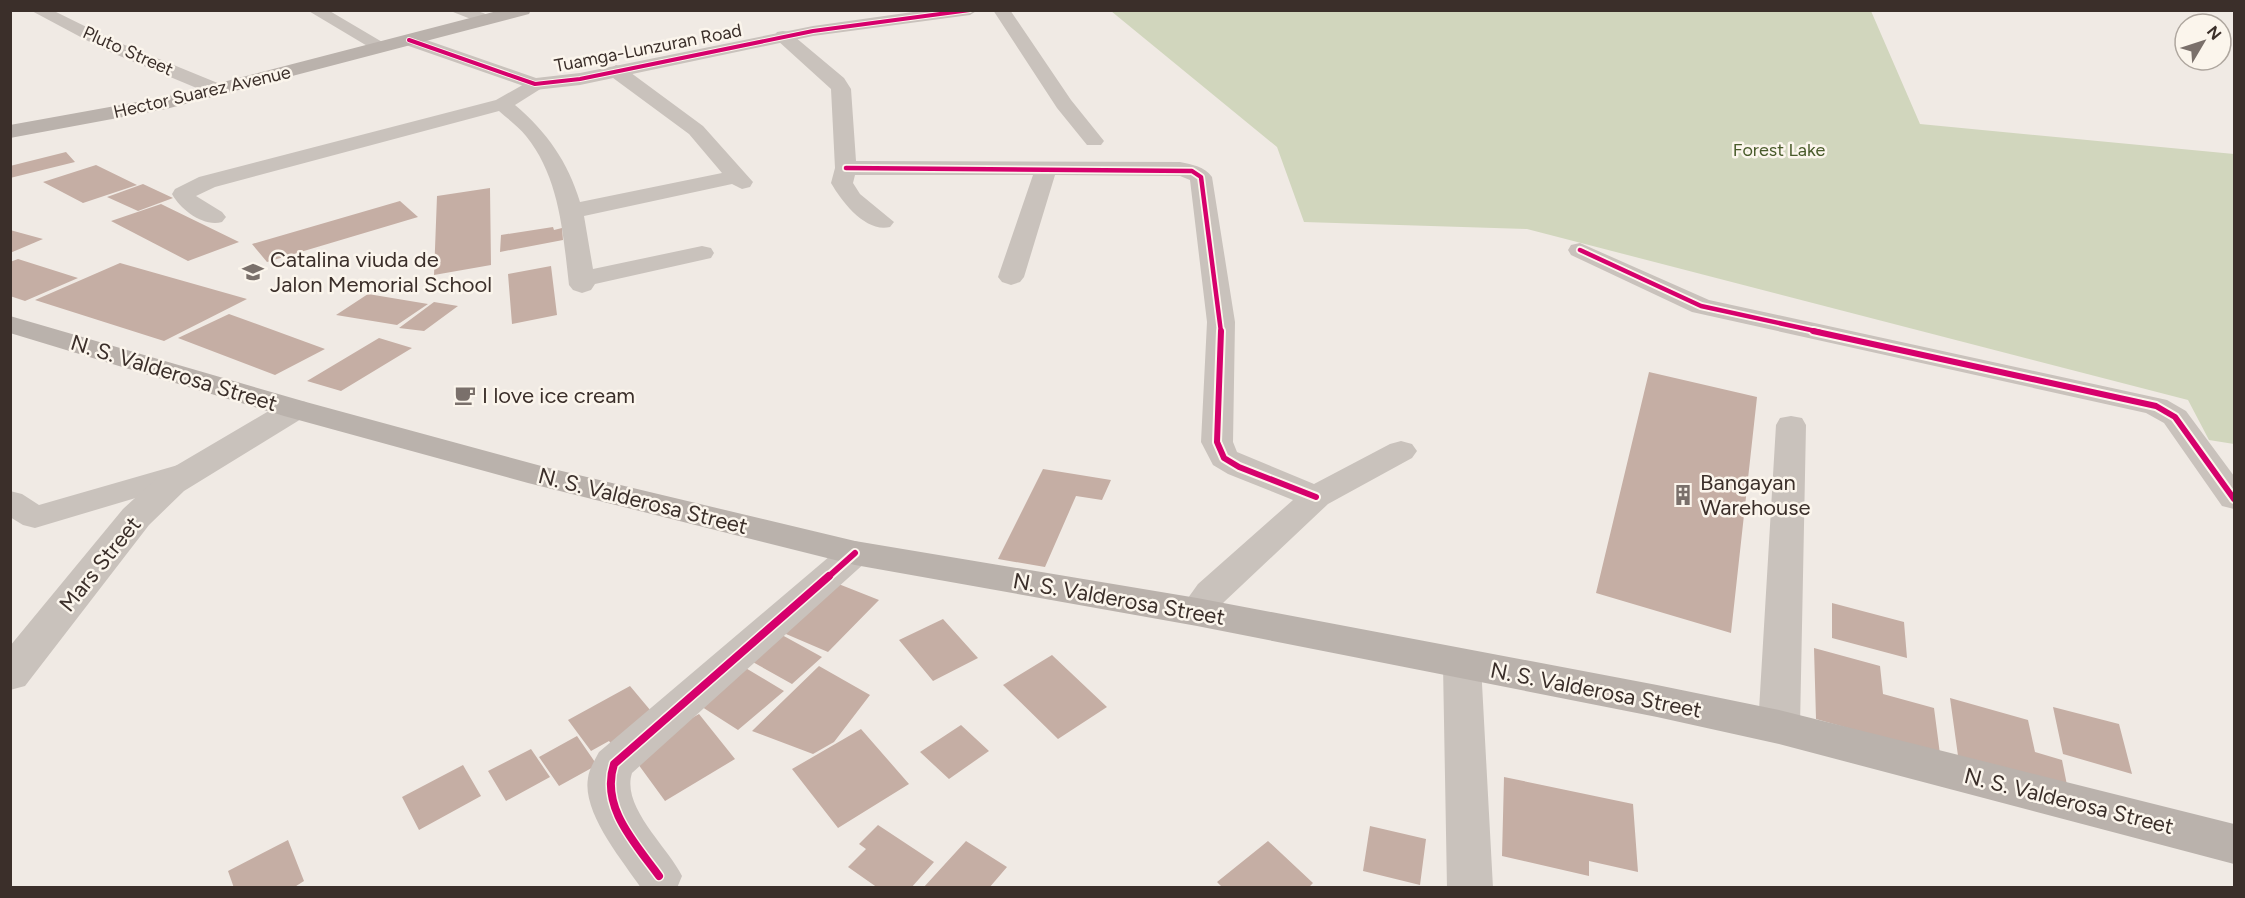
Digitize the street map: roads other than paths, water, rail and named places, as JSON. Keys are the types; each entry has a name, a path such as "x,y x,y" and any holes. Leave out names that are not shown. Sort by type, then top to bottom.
{"main road":[{"name":"Hector Suarez Avenue","path":"15,129 218,90 519,11"},
{"name":"N. S. Valderosa Street","path":"10,324 295,409 540,476 855,553 1197,612 1462,665 1657,700 1779,727 2235,844"}],"street":[{"path":"315,10 394,43"},
{"path":"456,10 486,20"},
{"name":"Tuamga-Lunzuran Road","path":"394,43 535,84 616,71 783,36 970,10"},
{"path":"1000,10 1064,104 1094,141"},
{"name":"Pluto Street","path":"31,11 218,90"},
{"path":"783,36 837,82 841,89 846,168 842,183 851,198 882,222"},
{"path":"573,211 740,179 696,130 616,71"},
{"path":"214,217 188,202 183,194 207,182 503,104 535,84"},
{"path":"503,104 533,131 558,169 573,211 582,282 702,253"},
{"path":"846,168 1180,169 1192,171 1201,177 1221,322 1217,442 1224,458 1239,467 1316,497"},
{"path":"1011,277 1046,169"},
{"path":"1580,250 1701,306 2156,406 2175,417 2221,463 2235,499"},
{"name":"Mars Street","path":"10,675 136,517 172,483 193,468 295,409"},
{"path":"1779,727 1791,425"},
{"path":"1197,612 1211,593 1316,497 1401,451"},
{"path":"10,501 35,517 193,468"},
{"path":"659,876 617,813 606,784 614,764 855,553"},
{"path":"1462,665 1470,888"}],"place":[{"name":"Catalina viuda de Jalon Memorial School","path":"253,272"},
{"name":"I love ice cream","path":"465,395"},
{"name":"Bangayan Warehouse","path":"1683,495"}],"park label":[{"name":"Forest Lake","path":"1779,150"}]}
